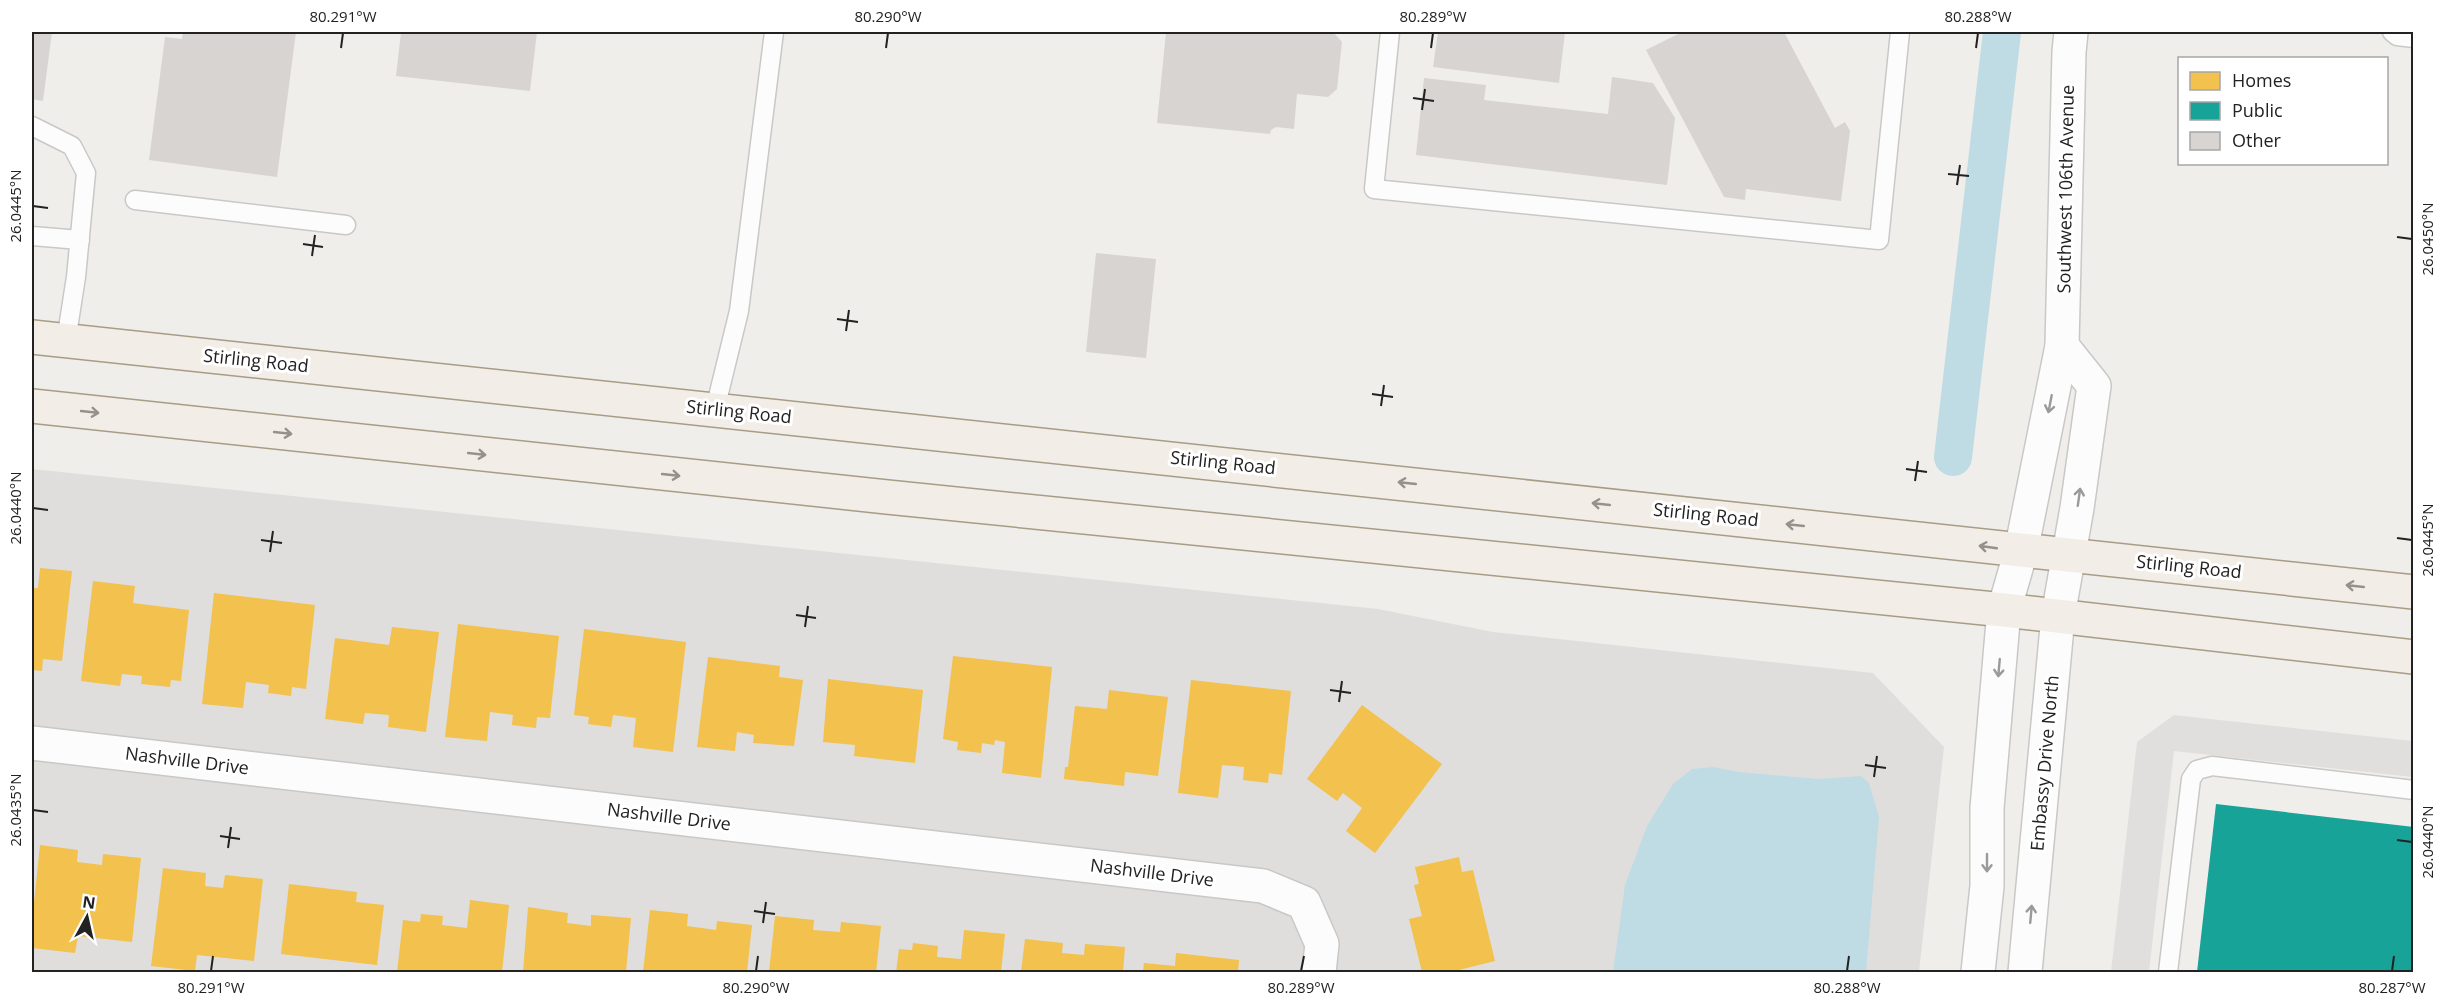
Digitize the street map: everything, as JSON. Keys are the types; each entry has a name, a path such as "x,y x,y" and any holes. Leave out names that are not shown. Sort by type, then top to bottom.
{"main road":[{"name":"Stirling Road","path":"32,337 2414,592"},
{"path":"32,406 887,498 2004,610 2414,657"}],"street":[{"name":"Southwest 106th Avenue","path":"2004,610 2021,551 2062,346 2071,32"},
{"path":"2062,346 2094,386 2079,497 2068,554"},
{"name":"Embassy Drive North","path":"2025,972 2058,616 2068,554"},
{"path":"1978,972 1987,886 1987,808 2004,610"},
{"name":"Nashville Drive","path":"32,743 1263,886 1304,903 1322,944 1319,972"}],"lane":[{"path":"715,410 739,311 774,32"},
{"path":"1390,32 1374,189 1879,240 1900,32"},
{"path":"2392,32 2397,36 2414,38"},
{"path":"32,126 72,146 86,173 80,240 66,340"},
{"path":"135,200 346,225"},
{"path":"32,236 80,240"},
{"path":"2168,972 2191,778 2196,770 2212,766 2414,790"}],"shaded area":[{"path":"32,469 1378,609 1493,632 1873,673 1944,747 1919,972 32,972"},
{"path":"2174,715 2413,741 2413,777 2174,751 2149,972 2111,972 2137,742"}],"water":[{"path":"1713,767 1739,772 1818,779 1861,776 1869,783 1879,817 1866,972 1613,972 1625,885 1647,826 1673,784 1692,769"}],"building: Homes":[{"path":"40,568 72,571 62,661 43,659 42,671 32,670 32,588 38,588"},
{"path":"93,581 135,586 133,603 189,610 181,681 171,680 170,687 141,684 142,676 122,674 120,686 81,681"},
{"path":"214,593 315,605 306,689 292,687 291,696 268,693 269,685 246,682 243,708 202,704"},
{"path":"458,624 559,636 550,718 537,717 536,728 512,725 513,715 490,712 487,741 445,737"},
{"path":"392,627 439,632 426,732 388,727 389,715 365,713 363,724 325,719 335,638 389,645"},
{"path":"584,629 686,642 673,752 633,747 636,718 613,715 611,727 588,724 589,717 574,715"},
{"path":"953,656 1052,667 1041,778 1002,773 1005,742 995,740 994,745 982,743 981,753 957,750 958,742 943,739"},
{"path":"708,657 780,666 779,677 803,680 794,746 753,743 754,735 737,732 735,751 697,747"},
{"path":"828,679 923,690 915,763 854,756 855,745 823,742"},
{"path":"1191,680 1291,691 1282,775 1269,773 1268,783 1243,780 1244,767 1222,765 1218,798 1178,793"},
{"path":"1109,690 1168,697 1158,776 1125,772 1124,786 1064,779 1065,767 1068,767 1075,706 1107,709"},
{"path":"1362,705 1442,764 1375,853 1346,831 1362,808 1343,793 1337,801 1307,779"},
{"path":"40,845 78,850 77,862 102,865 103,854 141,858 132,942 78,936 75,953 32,948 32,922"},
{"path":"1459,857 1462,872 1473,870 1495,961 1451,972 1422,972 1409,919 1422,916 1414,885 1419,884 1415,867"},
{"path":"163,868 206,873 205,886 223,888 225,875 263,879 254,961 197,955 195,971 151,966"},
{"path":"289,884 357,892 356,902 384,905 377,965 281,954"},
{"path":"470,900 509,905 502,972 397,972 403,920 420,922 421,914 443,916 442,925 467,928"},
{"path":"528,907 568,913 567,923 591,926 591,915 631,918 626,972 523,972"},
{"path":"650,910 688,914 687,926 716,930 717,921 752,925 747,972 643,972"},
{"path":"775,916 814,920 813,930 840,932 841,922 881,926 876,972 769,972"},
{"path":"964,930 1005,934 1001,972 896,972 899,949 912,950 913,943 938,946 937,957 961,959"},
{"path":"1025,939 1063,943 1062,953 1084,955 1085,944 1125,947 1123,972 1021,972"},
{"path":"1176,953 1239,960 1238,972 1143,972 1144,963 1175,966"}],"building: Public":[{"path":"2216,804 2414,827 2414,972 2197,972"}],"building: Other":[{"path":"32,32 52,32 43,101 32,99"},
{"path":"183,32 296,32 277,177 149,160 165,37 182,39"},
{"path":"401,32 537,32 530,91 396,76"},
{"path":"1166,32 1333,32 1342,42 1337,89 1328,97 1297,94 1294,129 1276,127 1271,130 1270,134 1157,123"},
{"path":"1438,32 1565,32 1559,83 1433,67"},
{"path":"1682,32 1784,32 1835,128 1845,122 1850,131 1841,201 1746,189 1745,200 1724,197 1646,50"},
{"path":"1612,77 1653,83 1675,118 1667,185 1416,155 1424,78 1486,85 1484,100 1608,114"},
{"path":"1096,253 1156,259 1146,358 1086,352"}],"waterway":[{"path":"1953,457 2002,32"}]}
